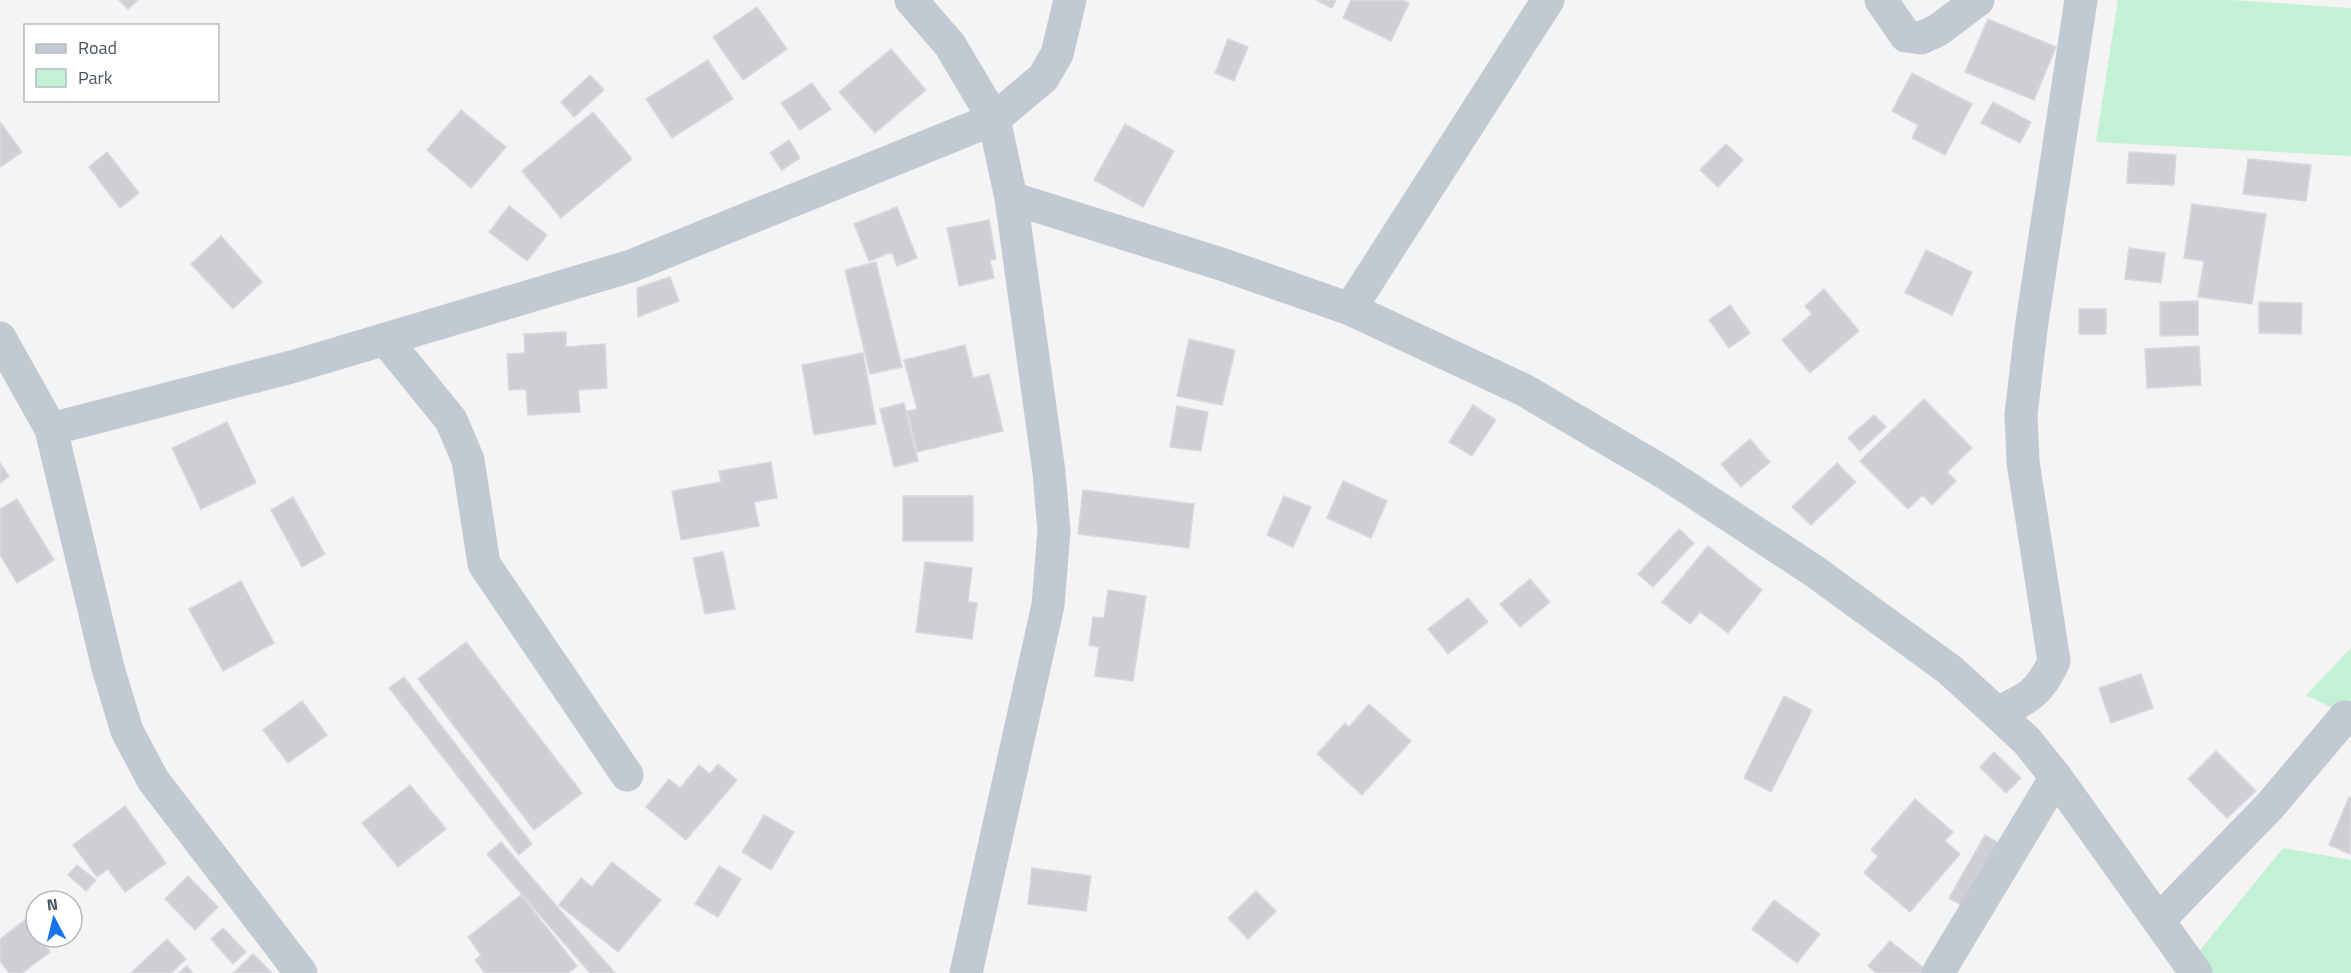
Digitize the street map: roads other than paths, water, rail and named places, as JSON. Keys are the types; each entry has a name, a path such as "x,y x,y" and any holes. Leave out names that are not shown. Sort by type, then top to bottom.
{"street":[{"path":"911,0 950,45 994,119 1011,198 1049,472 1054,531 1048,605 966,973"},
{"path":"51,429 284,369 631,266 994,119 1043,78 1057,54 1070,0"},
{"path":"1350,309 1548,0"},
{"path":"1881,0 1906,36 1921,38 1938,30 1978,0"},
{"path":"1998,713 2025,699 2044,683 2054,661 2023,462 2021,415 2031,329 2081,0"},
{"path":"1011,198 1221,264 1350,309 1524,390 1665,472 1814,571 1950,670 1998,713 2027,741 2056,777 2196,973"},
{"path":"0,338 51,429 108,668 127,731 153,780 301,973"},
{"path":"385,339 451,420 468,460 484,564 627,775"},
{"path":"2159,920 2269,807 2345,717"},
{"path":"1938,973 2056,777"}]}
